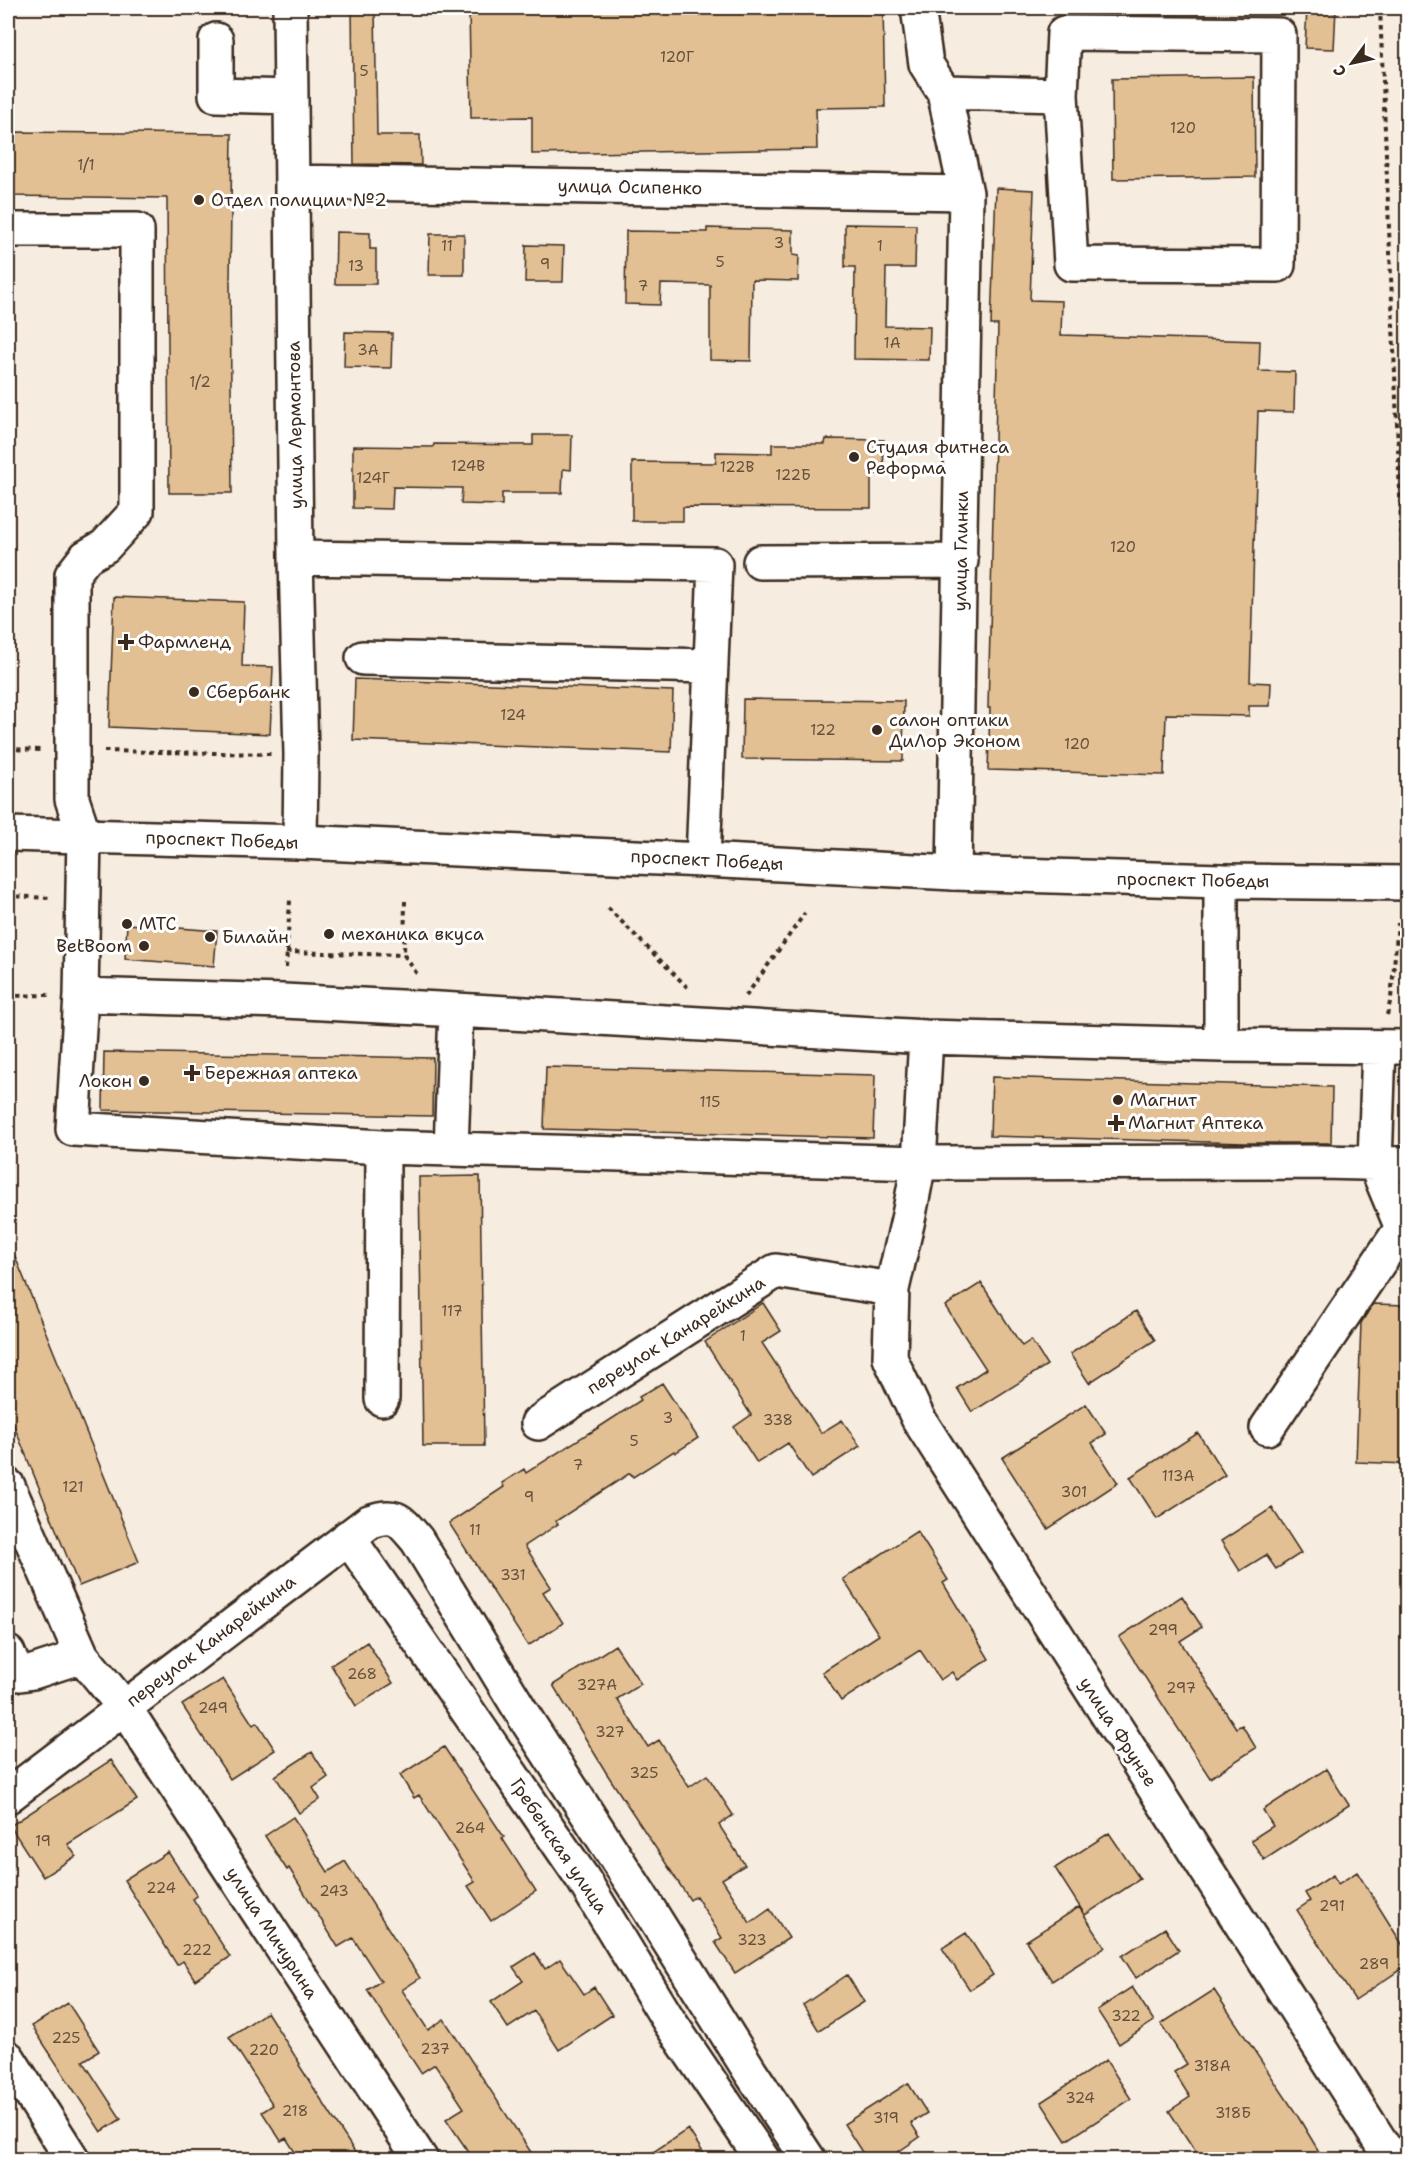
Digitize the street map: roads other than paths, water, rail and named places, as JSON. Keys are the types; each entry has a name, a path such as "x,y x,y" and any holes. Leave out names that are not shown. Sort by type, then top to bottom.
{"street":[{"name":"улица Лермонтова","path":"290,8 296,558 301,755 300,842"},
{"path":"918,8 926,64 944,92 1061,95"},
{"path":"1064,33 1279,35 1278,265 1071,264 1061,95 1064,33"},
{"path":"216,40 216,95 291,97"},
{"name":"улица Глинки","path":"944,92 966,193 954,873"},
{"name":"улица Осипенко","path":"293,182 966,193"},
{"path":"8,231 137,230 136,511 105,546 86,557 72,575 72,799 84,836 81,995 74,1130 383,1147 919,1163 1407,1164"},
{"path":"296,558 715,564 703,860"},
{"path":"760,561 961,561"},
{"path":"363,658 711,666"},
{"name":"проспект Победы","path":"8,834 300,842 954,873 1221,881 1407,883"},
{"path":"1221,881 1221,1045"},
{"path":"81,995 448,1009 927,1037 1393,1047 1375,1163 1405,1229 1267,1428"},
{"path":"448,1009 451,1149"},
{"name":"улица Фрунзе","path":"927,1037 919,1163 892,1289 890,1359 918,1418 1392,2160"},
{"path":"381,1399 383,1147"},
{"name":"переулок Канарейкина","path":"538,1423 776,1271 892,1289"},
{"name":"улица Мичурина","path":"8,1486 82,1656 124,1707 421,2160"},
{"name":"переулок Канарейкина","path":"8,1796 369,1522 386,1516 400,1520 417,1540 524,1716 809,2160"},
{"name":"Гребенская улица","path":"348,1537 583,1879 669,2021 763,2160"},
{"path":"8,1653 20,1674 82,1656"},
{"path":"8,2058 73,2160"}],"place":[{"name":"Отдел полиции №2","path":"199,200"},
{"name":"Студия фитнеса Реформа","path":"854,457"},
{"name":"Фармленд","path":"126,642"},
{"name":"Сбербанк","path":"194,692"},
{"name":"салон оптики ДиЛор Эконом","path":"877,730"},
{"name":"МТС","path":"127,924"},
{"name":"механика вкуса","path":"329,934"},
{"name":"Билайн","path":"210,937"},
{"name":"BetBoom","path":"144,946"},
{"name":"Бережная аптека","path":"192,1073"},
{"name":"Локон","path":"144,1081"},
{"name":"Магнит","path":"1118,1100"},
{"name":"Магнит Аптека","path":"1116,1123"}]}
